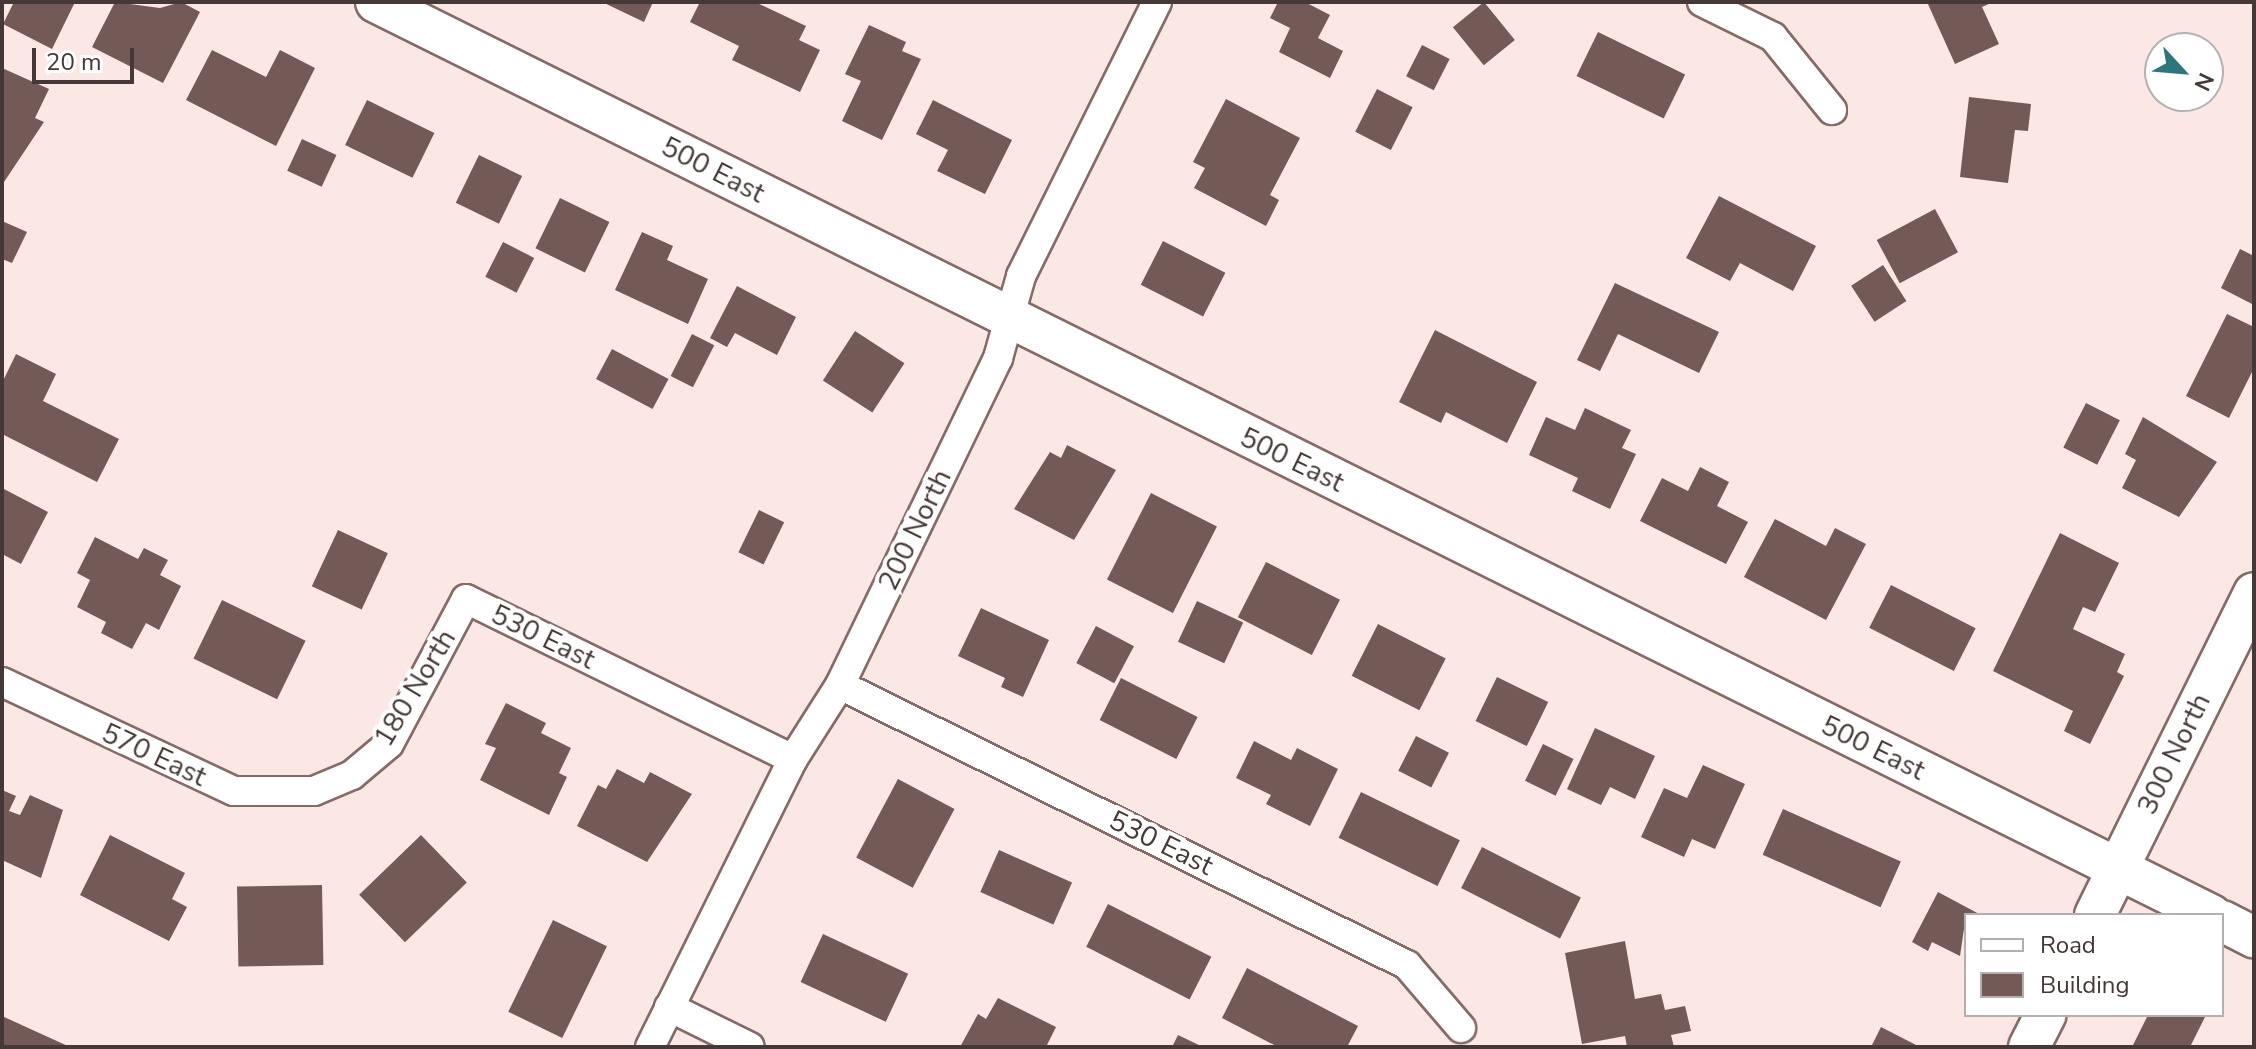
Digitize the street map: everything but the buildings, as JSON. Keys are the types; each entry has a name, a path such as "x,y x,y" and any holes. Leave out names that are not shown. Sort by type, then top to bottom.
{"street":[{"name":"500 East","path":"376,2 2207,913"},
{"name":"200 North","path":"650,1047 793,759 840,685 998,358 1021,276 1157,2"},
{"path":"1702,2 1773,37 1832,110"},
{"name":"300 North","path":"2096,913 2254,593"},
{"name":"530 East","path":"466,599 793,759"},
{"name":"180 North","path":"314,791 352,775 389,744 466,599"},
{"name":"570 East","path":"2,682 234,791 314,791"},
{"name":"530 East","path":"840,685 1407,965 1461,1028"},
{"path":"2224,922 2254,937"},
{"path":"669,1007 750,1047"},
{"path":"2029,1047 2044,1017"}]}
